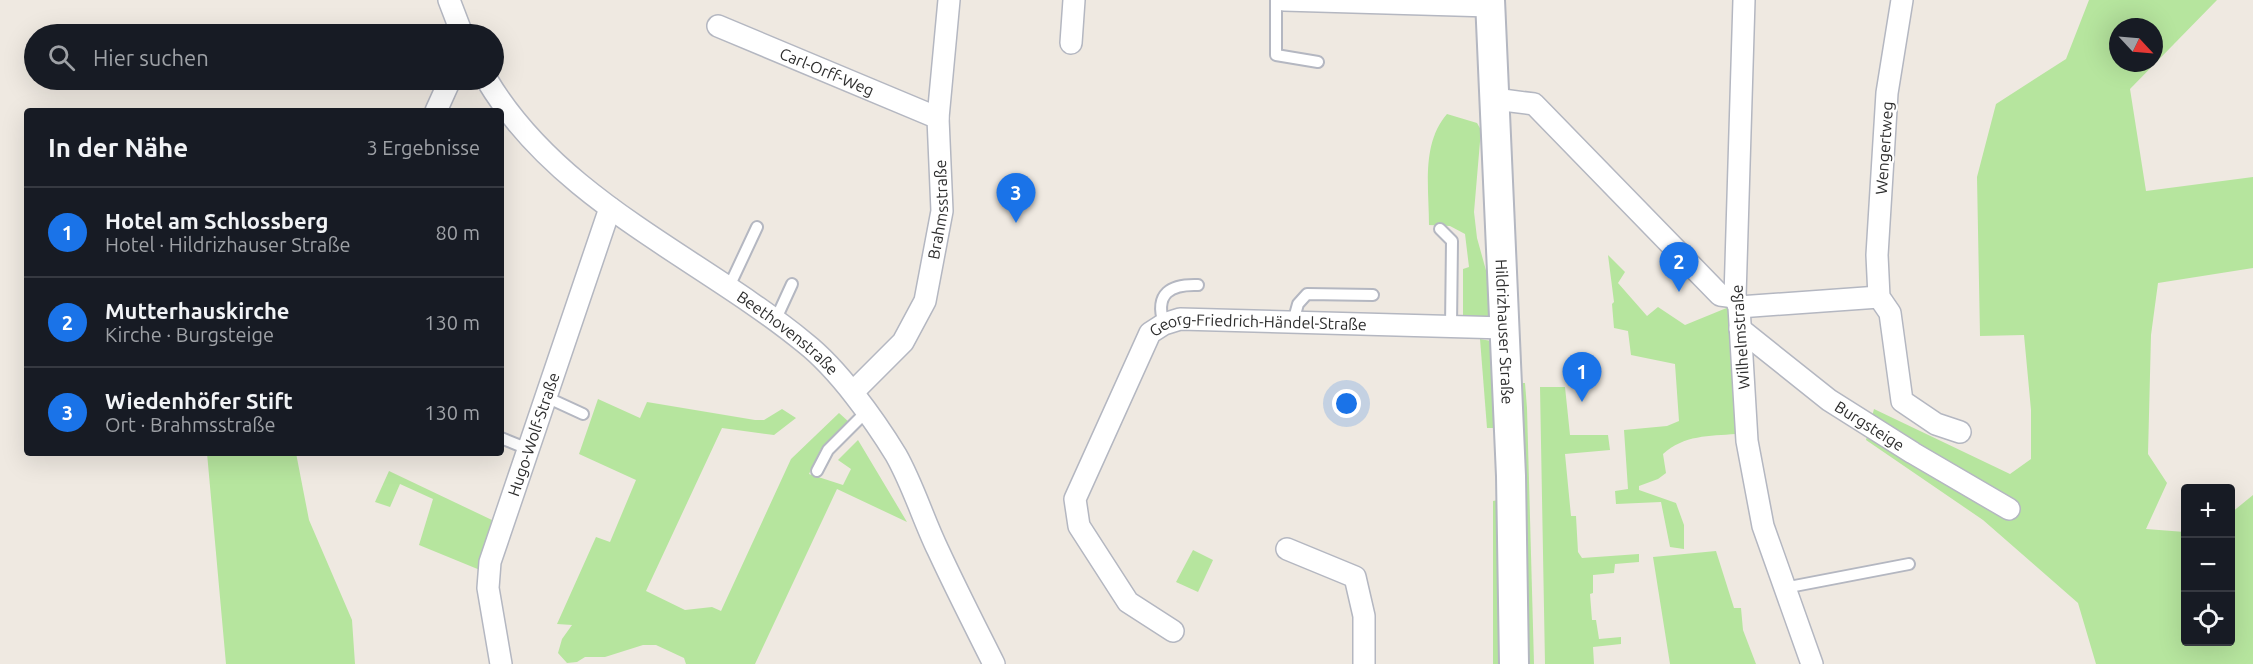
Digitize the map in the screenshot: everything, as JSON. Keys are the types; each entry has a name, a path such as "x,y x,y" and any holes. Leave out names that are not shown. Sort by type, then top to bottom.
{"main road":[{"name":"Hildrizhauser Straße","path":"1490,3 1505,328 1514,664"}],"street":[{"path":"448,0 458,24"},
{"name":"Brahmsstraße","path":"853,392 903,342 925,301 942,212 938,118 949,0"},
{"path":"1071,43 1074,0"},
{"path":"1284,0 1490,3"},
{"name":"Wilhelmstraße","path":"1744,0 1737,302 1747,441 1763,526 1812,664"},
{"name":"Wengertweg","path":"1902,0 1887,93 1877,255 1879,297 1890,313 1902,401 1936,424 1960,432"},
{"name":"Carl-Orff-Weg","path":"718,26 938,118"},
{"path":"437,108 445,90"},
{"name":"Beethovenstraße","path":"493,90 504,107 563,169 610,208 807,344 853,392 896,456 938,551 994,664"},
{"path":"1495,99 1534,104 1720,295 1737,302 1879,297"},
{"name":"Hugo-Wolf-Straße","path":"501,664 488,588 490,562 610,208"},
{"name":"Georg-Friedrich-Händel-Straße","path":"1173,631 1128,602 1079,526 1075,499 1150,333 1164,324 1180,319 1505,328"},
{"name":"Burgsteige","path":"1740,329 1829,400 1913,453 2009,508"},
{"path":"1287,549 1355,577 1364,616 1364,664"}],"lane":[{"path":"1276,0 1276,55 1318,62"},
{"path":"728,289 757,227"},
{"path":"1440,229 1452,241 1451,327"},
{"path":"775,321 792,284"},
{"path":"1164,324 1160,312 1163,299 1170,288 1181,284 1198,285"},
{"path":"1293,322 1298,304 1307,294 1373,295"},
{"path":"546,397 583,414"},
{"path":"818,471 828,450 866,413"},
{"path":"504,439 528,450"},
{"path":"1784,588 1909,564"}],"green space":[{"path":"2089,0 2217,0 2163,55 2163,18 2109,18 2109,72 2147,72 2130,89 2146,191 2253,177 2253,268 2158,283 2151,335 2148,454 2167,483 2146,529 2181,532 2181,646 2235,646 2235,510 2253,495 2253,664 2096,664 2078,603 1983,520 1866,440 1874,409 2010,474 2031,459 2031,410 2024,335 1980,336 1977,177 1996,104 2066,59"},
{"path":"1447,114 1477,123 1481,130 1474,212 1477,238 1487,274 1492,312 1487,319 1463,318 1463,269 1469,267 1465,234 1450,226 1429,225 1428,167 1430,153 1433,139"},
{"path":"1608,255 1625,272 1618,283 1647,316 1658,307 1685,325 1729,307 1736,434 1697,438 1679,443 1663,454 1666,473 1658,479 1639,486 1639,490 1676,503 1684,525 1684,549 1670,547 1661,502 1616,504 1615,491 1628,489 1624,430 1667,426 1679,421 1675,364 1631,355 1628,331 1614,328 1612,304 1614,302"},
{"path":"1480,339 1491,341 1495,346 1502,428 1487,428"},
{"path":"1520,383 1525,383 1527,408 1534,664 1529,664"},
{"path":"1540,387 1565,387 1570,435 1608,435 1610,450 1565,454 1571,516 1576,516 1578,552 1582,558 1639,554 1639,562 1615,564 1614,573 1593,575 1593,593 1590,594 1592,620 1596,620 1599,639 1621,637 1621,644 1593,647 1594,664 1545,664"},
{"path":"598,399 640,418 647,402 755,420 764,420 782,409 796,418 774,435 722,428 646,591 685,610 712,607 721,611 791,459 839,413 849,422 821,449 809,474 843,485 851,469 838,460 858,440 907,522 837,489 755,664 686,664 684,658 656,645 643,645 605,657 585,657 577,662 567,663 558,653 562,639 572,625 557,624 596,537 610,542 636,480 579,454"},
{"path":"207,456 297,456 309,520 352,620 355,664 226,664"},
{"path":"389,471 492,520 480,570 419,545 433,499 400,484 390,507 375,502"},
{"path":"1498,500 1505,664 1493,664 1493,501"},
{"path":"1193,550 1213,560 1198,592 1176,582"},
{"path":"1716,551 1734,608 1741,608 1743,630 1756,664 1670,664 1653,557"}],"place":[{"name":"Wiedenhöfer Stift","path":"1016,223"},
{"name":"Mutterhauskirche","path":"1679,292"},
{"name":"Hotel am Schlossberg","path":"1582,402"}]}
